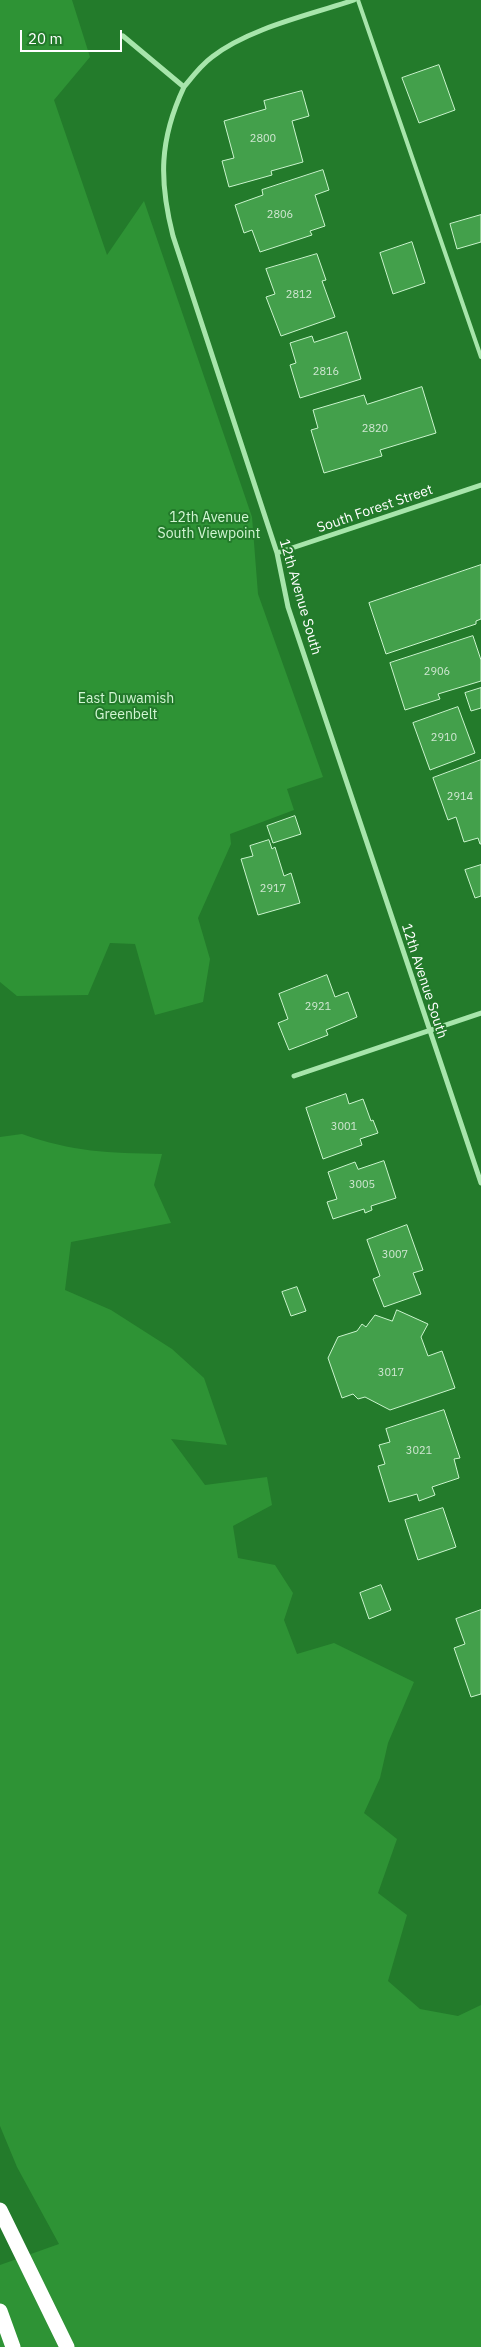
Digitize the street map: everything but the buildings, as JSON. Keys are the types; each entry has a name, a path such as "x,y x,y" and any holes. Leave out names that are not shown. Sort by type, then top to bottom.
{"highway":[{"path":"0,2210 67,2347"},
{"path":"2,2316 13,2347"}],"street":[{"name":"12th Avenue South","path":"354,0 255,34 228,46 212,57 184,88 174,110 165,141 163,167 164,200 173,236 277,554 288,607 428,1030 481,1183"},
{"path":"123,36 184,88"},
{"name":"South Forest Street","path":"277,554 481,485"},
{"path":"294,1076 481,1013"}],"lane":[{"path":"358,0 481,357"}],"green space":[{"name":"East Duwamish Greenbelt","path":"0,0 72,0 90,57 54,100 107,255 144,201 252,517 258,594 323,777 287,789 294,810 230,834 231,844 198,918 210,959 203,1002 155,1015 135,944 110,943 88,995 17,996 0,982"},
{"path":"22,1134 74,1148 125,1153 162,1154 154,1185 171,1223 71,1242 65,1290 111,1310 172,1349 204,1378 227,1445 171,1439 205,1485 267,1477 272,1505 233,1526 238,1558 275,1565 293,1593 284,1620 297,1654 334,1643 414,1682 388,1743 380,1778 364,1813 397,1839 378,1893 407,1915 388,1981 420,2009 458,2016 481,2005 481,2347 0,2347 0,2265 59,2244 17,2167 0,2126 0,1137"}],"park label":[{"name":"12th Avenue South Viewpoint","path":"209,526"}]}
